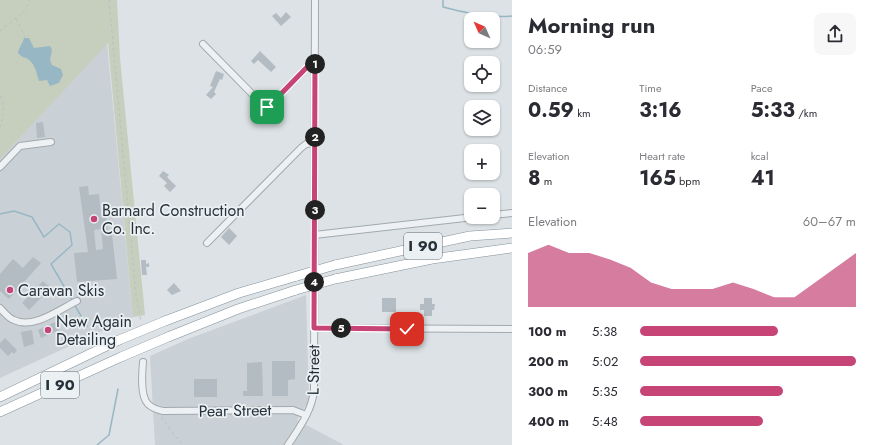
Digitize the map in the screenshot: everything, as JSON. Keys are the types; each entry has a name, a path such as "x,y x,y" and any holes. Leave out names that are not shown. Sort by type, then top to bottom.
{"highway":[{"name":"I 90","path":"0,397 119,340 239,293 335,265 470,236 512,232"},
{"name":"I 90","path":"0,412 168,337 238,309 296,290 335,279 432,259 512,248"}],"street":[{"name":"L Street","path":"288,445 313,401 314,390 315,0"},
{"path":"203,44 265,107 270,105 315,59"},
{"path":"0,167 20,146 51,142"},
{"path":"207,243 300,148 306,144 315,143"},
{"path":"500,214 512,213"},
{"path":"314,235 464,218"},
{"path":"0,308 15,321 24,323 39,320 77,301"},
{"path":"314,328 512,329"},
{"name":"Pear Street","path":"143,362 142,383 146,403 156,409 163,411 293,410 306,414"}],"path":[{"path":"0,31 26,8 30,0"},
{"path":"109,0 136,295 141,322"},
{"path":"16,18 25,37"},
{"path":"0,96 4,103 0,126"}],"shaded area":[{"path":"107,43 133,317 0,378 0,159"},
{"path":"306,295 309,400 297,420 344,445 155,445 150,356 188,339"}],"green space":[{"path":"0,0 117,0 120,58 145,315 133,317 108,43 0,159"}],"water":[{"path":"24,38 29,38 34,48 50,46 52,50 50,60 52,65 61,69 63,75 59,83 50,86 47,80 39,81 36,69 33,65 29,60 18,53"}],"building":[{"path":"286,12 291,17 281,26 272,16 276,13 281,18"},
{"path":"260,51 276,67 271,72 258,60 254,64 251,61"},
{"path":"216,71 224,74 214,92 216,94 211,99 206,95 213,87 210,86"},
{"path":"43,122 45,137 37,138 36,123"},
{"path":"163,171 169,175 167,177 176,186 170,192 164,186 167,183 159,176"},
{"path":"88,186 89,195 99,194 101,215 106,214 108,234 112,234 117,279 77,282 74,253 88,252 79,187","holes":["101,229 103,249 96,250 94,230"]},
{"path":"229,228 237,236 229,245 221,237"},
{"path":"33,257 41,263 9,299 0,291 0,274 13,259 23,268"},
{"path":"141,260 146,260 146,264 149,263 149,267 146,267 147,275 142,275"},
{"path":"43,281 51,288 29,310 22,303"},
{"path":"174,283 181,291 172,295 167,290"},
{"path":"382,298 396,298 396,312 382,312"},
{"path":"424,298 432,298 432,304 435,304 434,310 432,310 432,316 424,316 424,310 420,310 420,304 424,304"},
{"name":"New Again Detailing","path":"55,322 59,330 41,338 38,330"},
{"path":"32,330 34,344 24,347 21,332"},
{"path":"5,338 17,350 14,354 12,352 8,356 0,348 0,343"},
{"path":"272,361 295,361 295,379 288,380 288,396 272,396"},
{"path":"262,362 263,396 243,396 243,391 247,391 247,363"},
{"path":"194,379 217,379 217,397 194,397"}],"waterway":[{"path":"443,0 443,7 460,11 486,16 512,16"},
{"path":"0,214 14,211 32,217 44,237 59,224 70,232 72,245 51,264 72,300"},
{"path":"74,304 87,326"},
{"path":"97,445 109,435 118,389"}],"place":[{"name":"Barnard Construction Co. Inc.","path":"94,219"},
{"name":"Caravan Skis","path":"10,290"},
{"name":"New Again Detailing","path":"48,330"}],"route":[{"path":"267,107 315,59 314,328 335,327 407,329"}]}
